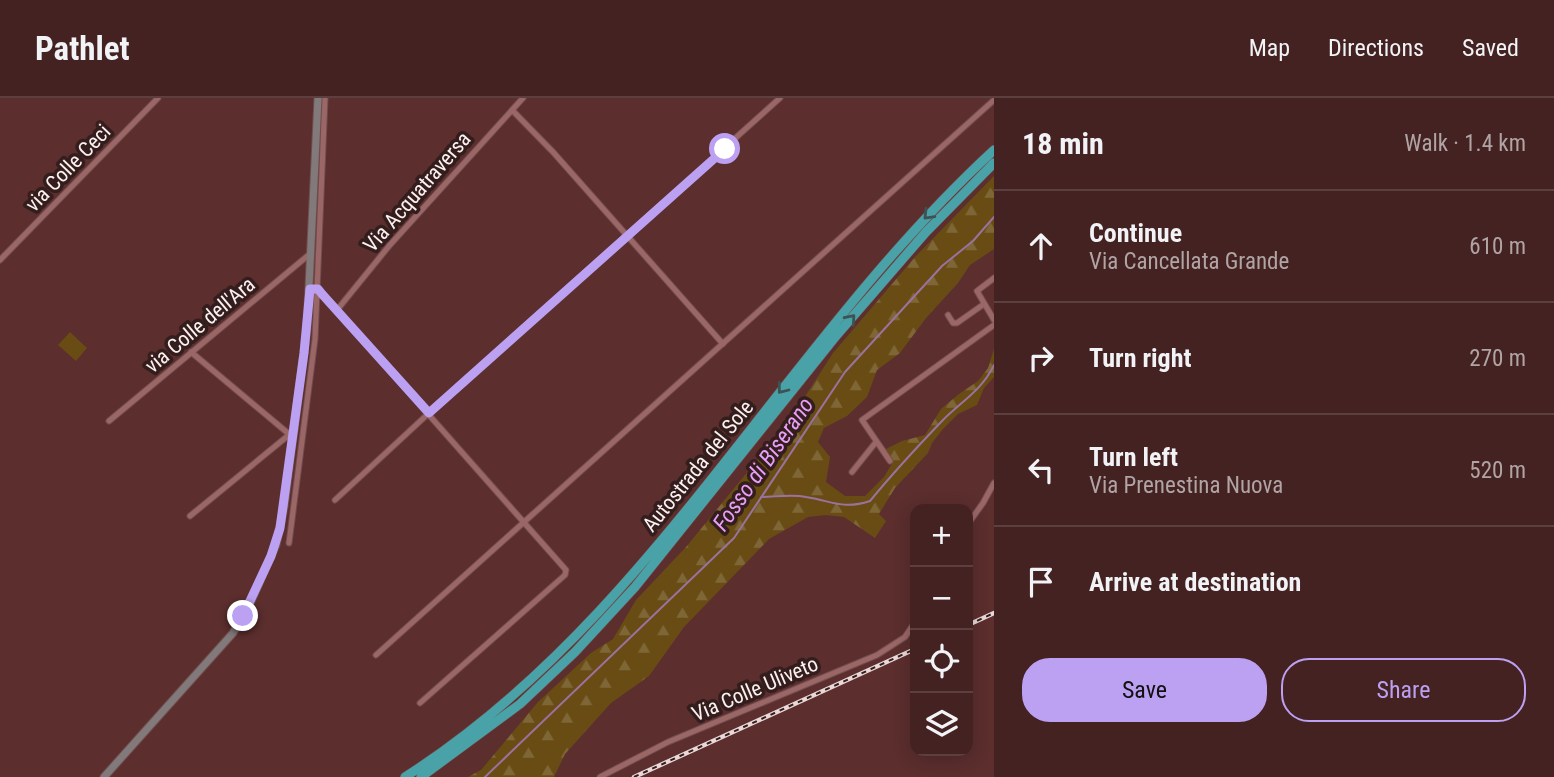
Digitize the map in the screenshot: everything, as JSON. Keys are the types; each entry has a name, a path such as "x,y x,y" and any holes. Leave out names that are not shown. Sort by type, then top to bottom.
{"highway":[{"name":"Autostrada del Sole","path":"405,777 515,696 570,644 629,580 828,330 919,225 994,150"},
{"name":"Autostrada del Sole","path":"421,777 520,704 575,652 667,549 845,325 926,232 994,163"}],"main road":[{"path":"104,777 226,640 243,616 278,539 314,289 311,252 318,98"}],"street":[{"name":"via Colle Ceci","path":"0,260 158,98"},
{"path":"289,543 313,364 314,289 326,98"},
{"name":"Via Acquatraversa","path":"337,310 389,246 523,98"},
{"path":"335,500 780,98"},
{"path":"376,655 994,100"},
{"path":"512,110 553,152 723,344"},
{"name":"via Colle dell'Ara","path":"109,421 311,252"},
{"path":"890,461 862,420 994,322 991,310 977,291 994,278"},
{"path":"314,289 337,310 566,569 565,575 420,703"},
{"path":"948,315 953,323 957,323 984,304"},
{"path":"190,516 292,432 191,352"},
{"path":"852,472 876,442"},
{"path":"973,517 994,483"},
{"name":"Via Colle Uliveto","path":"600,777 668,742 877,654 905,636 910,629"}],"green space":[{"path":"994,176 994,249 970,265 900,353 877,370 867,397 847,416 824,428 818,442 830,457 826,482 845,496 865,496 884,477 893,462 886,449 902,441 925,435 941,409 978,381 988,368 994,349 994,377 984,388 977,405 958,414 943,429 928,453 895,488 879,514 886,521 875,538 844,517 826,515 808,517 769,539 684,627 649,676 611,703 565,754 554,777 468,777 481,770 538,702 591,653 613,639 636,600 686,547 790,420 833,353 915,257"},
{"path":"70,332 87,348 76,361 58,345"}],"waterway":[{"name":"Fosso di Biserano","path":"485,777 734,538 845,372 942,266 973,241 994,217"},
{"path":"761,497 801,496 845,505 870,501 950,413 978,388 994,365"}],"railway":[{"path":"973,623 994,613"},
{"path":"634,777 910,651"}],"route":[{"path":"243,616 278,539 304,353 310,289 318,289 429,413 725,149"}]}
